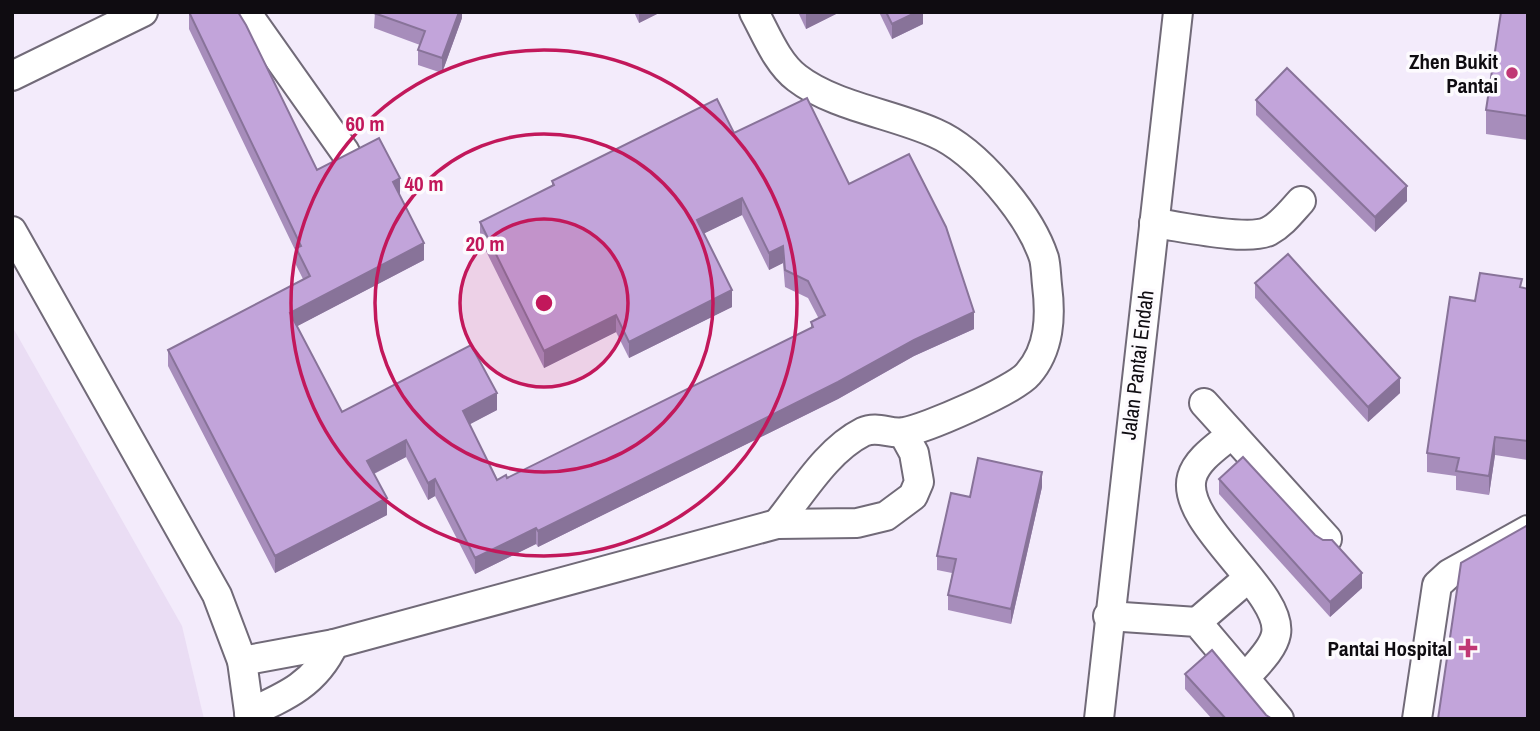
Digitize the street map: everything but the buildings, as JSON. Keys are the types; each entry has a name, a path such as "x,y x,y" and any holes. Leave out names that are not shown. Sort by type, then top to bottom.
{"street":[{"path":"12,76 143,12"},
{"path":"246,12 345,152"},
{"path":"754,12 778,55 797,78 823,92 938,134 979,165 1017,207 1044,258 1051,314 1042,354 1027,376 1003,393 903,433 883,428 866,430 844,443 777,524"},
{"name":"Jalan Pantai Endah","path":"1099,719 1108,616 1178,12"},
{"path":"1154,223 1248,235 1266,233 1301,201"},
{"path":"12,231 217,596 242,661 249,716 287,696 323,667 334,644"},
{"path":"1204,403 1327,539"},
{"path":"242,661 334,644 777,524 856,523 886,516 913,496 919,482 914,453 903,433"},
{"path":"1232,434 1197,467 1191,488 1198,509 1273,612 1276,633 1273,643 1245,678"},
{"path":"1417,719 1437,584 1449,574 1528,530"},
{"path":"1108,616 1197,622 1247,579"},
{"path":"1197,622 1279,719"}],"shaded area":[{"path":"12,326 182,626 204,719 12,719"}],"place":[{"name":"Zhen Bukit Pantai","path":"1512,73"},
{"name":"Pantai Hospital","path":"1468,648"}]}
